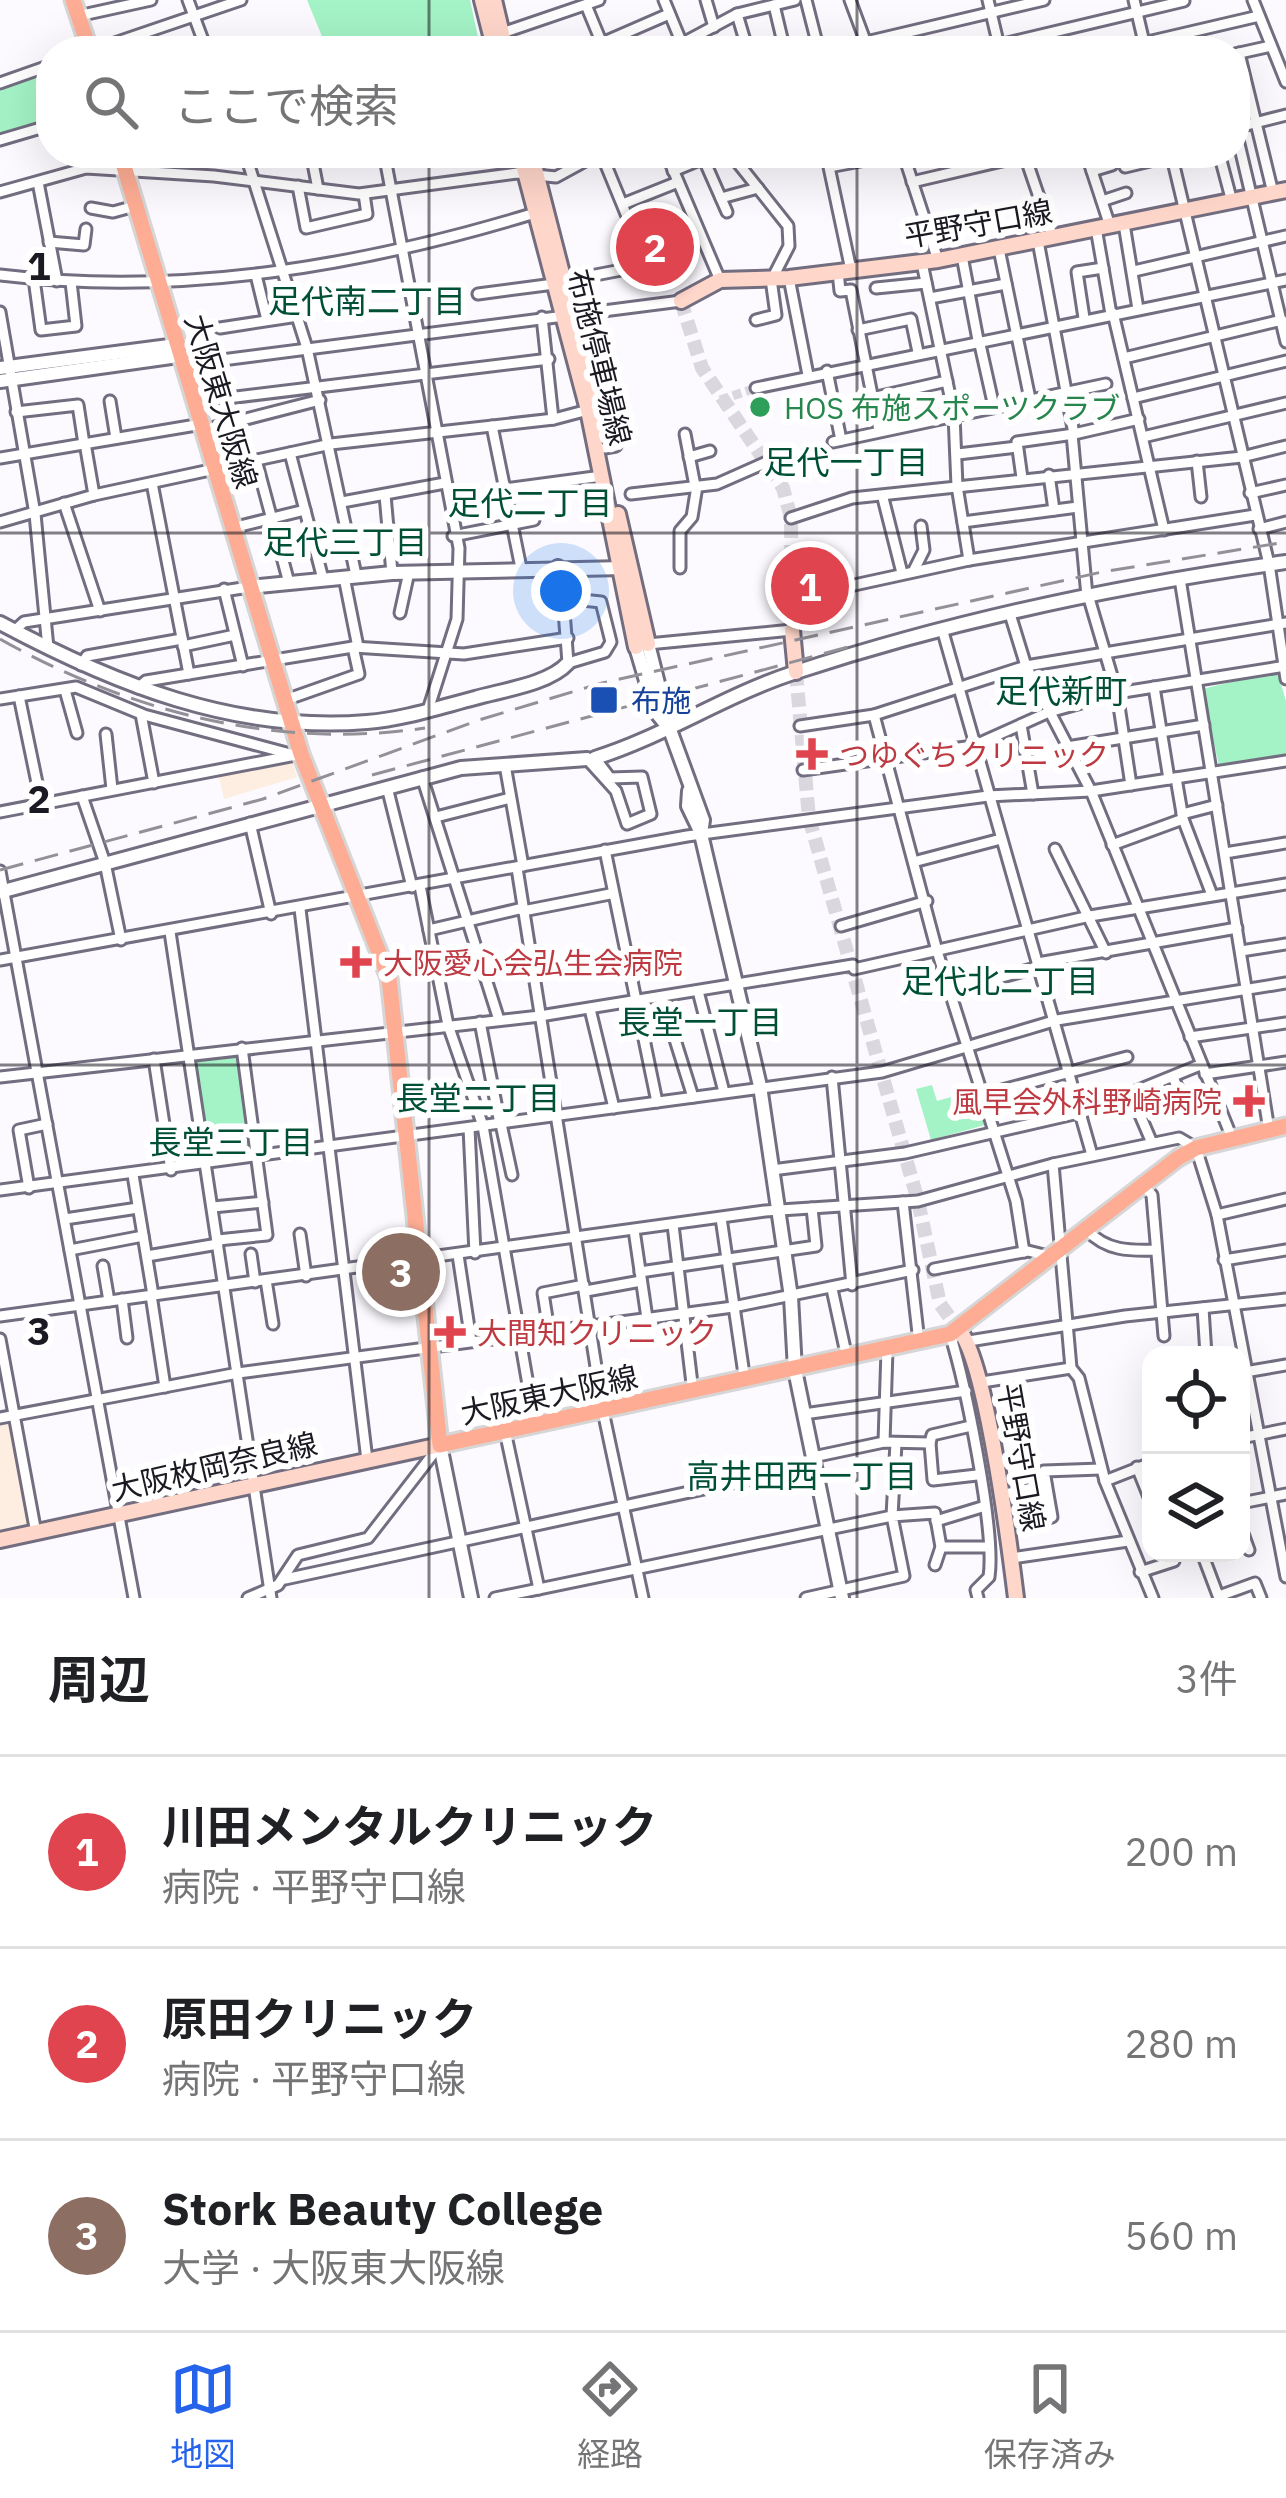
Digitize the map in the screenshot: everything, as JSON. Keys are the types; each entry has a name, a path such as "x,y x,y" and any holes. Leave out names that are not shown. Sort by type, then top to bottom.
{"main road":[{"path":"482,0 491,36"},
{"path":"494,0 503,36"},
{"name":"大阪東大阪線","path":"125,168 298,754 361,897 389,978 440,1445 959,1335 1143,1185 1196,1148 1278,1128"},
{"name":"布施停車場線","path":"528,168 592,407 602,476 642,645"},
{"name":"布施停車場線","path":"531,168 535,213 559,283"},
{"name":"平野守口線","path":"681,301 720,280 789,278 962,256 1280,191"},
{"name":"布施停車場線","path":"592,407 624,495 625,568"},
{"path":"792,630 796,672"},
{"name":"平野守口線","path":"959,1335 982,1382 1016,1598"},
{"name":"大阪枚岡奈良線","path":"0,1540 440,1445"}],"street":[{"path":"76,8 148,0 153,30"},
{"path":"188,0 201,36"},
{"path":"135,36 241,0"},
{"path":"664,0 678,36"},
{"path":"706,0 714,27"},
{"path":"701,36 737,14 795,0"},
{"path":"806,0 815,36"},
{"path":"850,0 863,36"},
{"path":"988,0 997,36"},
{"path":"905,36 1044,0"},
{"path":"1253,0 1286,82"},
{"path":"1034,36 1136,6 1184,1"},
{"path":"502,33 590,2 598,36"},
{"path":"773,5 780,36"},
{"path":"1136,6 1143,36"},
{"path":"622,36 669,14"},
{"path":"737,14 744,36"},
{"path":"1185,36 1259,16"},
{"path":"1250,51 1271,46"},
{"path":"0,83 36,70"},
{"path":"1250,101 1280,191"},
{"path":"1250,124 1286,115"},
{"path":"0,140 36,129"},
{"path":"0,192 86,168 255,180 364,194 531,175 556,177 572,168"},
{"path":"251,168 286,270 332,444 359,674 291,698"},
{"path":"312,168 318,189"},
{"path":"384,168 460,571 458,619 428,710"},
{"path":"607,168 640,248"},
{"path":"672,168 720,280"},
{"path":"623,204 688,168"},
{"path":"708,168 727,212"},
{"path":"742,168 790,238 771,279 776,315 756,320"},
{"path":"829,168 844,271 840,291 851,290 879,430"},
{"path":"908,168 930,261 926,283 954,415 969,560"},
{"path":"912,182 970,168"},
{"path":"1031,168 1046,239 1053,324 1073,434 1088,596 1117,693 1131,785"},
{"path":"1091,168 1110,226 1134,272 1138,309"},
{"path":"1092,171 1108,168"},
{"path":"1174,168 1282,624 1286,679"},
{"path":"1224,168 1232,202"},
{"path":"1244,168 1286,342"},
{"path":"38,182 57,281"},
{"path":"298,186 306,228 367,214 364,194"},
{"path":"721,198 758,188"},
{"path":"1102,201 1126,193"},
{"path":"91,208 113,212 135,206"},
{"path":"0,275 71,282 158,282 256,275 400,253 535,213"},
{"path":"1110,226 1103,268 1164,530"},
{"path":"50,242 84,245 86,229"},
{"path":"1134,272 1286,236"},
{"path":"999,249 1030,399"},
{"path":"962,256 994,407"},
{"path":"478,294 658,263"},
{"path":"1084,318 1077,272 1103,268"},
{"path":"256,275 267,320"},
{"path":"789,278 808,375"},
{"path":"34,279 41,330 76,326 71,282"},
{"path":"756,388 1286,280"},
{"path":"876,288 926,283"},
{"path":"929,298 1006,284"},
{"path":"5,374 307,348 681,301"},
{"path":"0,311 5,374 35,514 48,648"},
{"path":"220,328 298,316"},
{"path":"542,317 553,419"},
{"path":"858,329 910,319 919,352"},
{"path":"1124,358 1284,320"},
{"path":"195,402 549,359"},
{"path":"1133,398 1286,361"},
{"path":"826,371 837,441 1106,384"},
{"path":"872,398 947,382"},
{"path":"110,400 116,438"},
{"path":"0,458 202,427 320,400"},
{"path":"1143,437 1286,403"},
{"path":"0,422 77,405 94,494"},
{"path":"0,522 94,494 332,444 553,419 592,407"},
{"path":"1022,478 1017,442 1138,419"},
{"path":"492,427 520,568"},
{"path":"680,568 680,531 692,517 696,486 685,434"},
{"path":"790,518 852,499 1242,457 1286,446"},
{"path":"958,454 1017,447"},
{"path":"689,457 710,451"},
{"path":"290,453 323,579"},
{"path":"256,460 289,583"},
{"path":"624,495 717,484 769,461"},
{"path":"1197,461 1210,523"},
{"path":"1049,475 1054,510"},
{"path":"505,489 602,476"},
{"path":"152,483 189,674"},
{"path":"342,502 445,483"},
{"path":"1250,493 1286,485"},
{"path":"914,491 916,508"},
{"path":"385,495 392,573"},
{"path":"883,498 902,573"},
{"path":"64,503 100,610"},
{"path":"963,522 1078,507"},
{"path":"232,528 305,510"},
{"path":"790,599 969,560 1256,515"},
{"path":"453,536 534,520"},
{"path":"1259,529 1286,522"},
{"path":"914,570 924,550 921,526"},
{"path":"2,891 422,777 505,764 591,758 652,740 669,727 796,672 1010,614 1286,562"},
{"path":"558,567 568,663"},
{"path":"4,625 224,589 350,576 625,568"},
{"path":"400,613 409,572"},
{"path":"1180,579 1259,1066 1278,1128"},
{"path":"1271,584 1286,582"},
{"path":"224,589 243,666"},
{"path":"4,625 137,688 204,708 292,722 369,722 557,673 568,663 605,652 611,642 602,602 563,598"},
{"path":"1010,614 1026,666 1091,791 1232,1138"},
{"path":"800,726 874,715 1026,666 1282,624"},
{"path":"792,630 642,645 655,711 669,727 689,790 698,803 701,834 760,1086 790,1297 794,1370 842,1594"},
{"path":"943,632 1092,1155"},
{"path":"81,664 87,656 236,635"},
{"path":"137,688 146,681 355,647 464,653 568,638"},
{"path":"802,770 974,746 1049,712 1117,693 1285,666"},
{"path":"0,698 76,687 141,714 298,754"},
{"path":"1154,688 1182,817 1212,895"},
{"path":"65,690 77,734"},
{"path":"20,696 41,802"},
{"path":"141,714 154,783"},
{"path":"874,715 917,860 937,951 1008,1175 1024,1252"},
{"path":"1021,725 1034,794"},
{"path":"1067,747 1204,725"},
{"path":"106,734 112,789"},
{"path":"0,812 298,754"},
{"path":"591,758 610,778 642,777 651,814 646,820 627,824 621,818 616,791 591,758"},
{"path":"0,960 701,834 988,796 1091,791 1286,761"},
{"path":"505,764 523,910 604,1411 643,1598"},
{"path":"422,777 499,1020"},
{"path":"388,787 429,930 448,1025 483,1126 535,1425"},
{"path":"82,796 105,863 121,940"},
{"path":"436,818 509,798"},
{"path":"1112,845 1217,805"},
{"path":"250,823 271,914"},
{"path":"917,860 1001,839"},
{"path":"1225,854 1286,843"},
{"path":"1055,849 1106,953"},
{"path":"605,850 610,894 657,1102"},
{"path":"0,871 134,1598"},
{"path":"0,1078 635,1003 854,967 1136,907 1286,884"},
{"path":"429,930 466,918 610,894"},
{"path":"842,926 926,901"},
{"path":"300,909 367,1460"},
{"path":"950,991 1038,965 1237,928"},
{"path":"170,932 270,1594"},
{"path":"1241,951 1286,944"},
{"path":"0,1190 883,1072 1057,1021 1286,983"},
{"path":"698,991 724,1093"},
{"path":"662,998 693,1097"},
{"path":"590,1009 614,1108"},
{"path":"479,1022 512,1175"},
{"path":"1190,1037 1286,1023"},
{"path":"147,1256 267,1235 242,1048"},
{"path":"983,1095 1127,1057"},
{"path":"154,1059 170,1170"},
{"path":"772,1170 844,1163 1081,1112 1203,1069 1286,1062"},
{"path":"832,1077 844,1163 852,1285"},
{"path":"1173,1077 1184,1101"},
{"path":"1131,1094 1152,1143"},
{"path":"29,1188 19,1130 47,1124"},
{"path":"469,1128 475,1253"},
{"path":"0,1316 778,1210 903,1202 1179,1138 1196,1148 1217,1215 1240,1346"},
{"path":"1053,1164 1056,1256 1071,1368 1078,1378 1105,1481 1149,1597"},
{"path":"133,1175 165,1387"},
{"path":"1143,1185 1151,1196 1164,1336"},
{"path":"1217,1215 1286,1199"},
{"path":"213,1208 263,1202"},
{"path":"903,1202 920,1342"},
{"path":"65,1220 138,1208"},
{"path":"549,1330 543,1293 678,1266 816,1246 812,1208"},
{"path":"721,1218 745,1381"},
{"path":"673,1225 693,1392"},
{"path":"634,1230 646,1318"},
{"path":"1087,1230 1096,1240 1126,1251 1156,1250"},
{"path":"300,1234 306,1276"},
{"path":"70,1250 143,1237"},
{"path":"1224,1259 1286,1250"},
{"path":"934,1269 1024,1252 1056,1256"},
{"path":"251,1255 273,1324"},
{"path":"458,1255 471,1341"},
{"path":"103,1266 109,1301"},
{"path":"0,1418 238,1373 733,1307 913,1270"},
{"path":"832,1289 847,1358"},
{"path":"122,1299 127,1338"},
{"path":"977,1598 976,1590 989,1577 988,1546 959,1335 1286,1299"},
{"path":"1203,1308 1205,1346"},
{"path":"0,1339 36,1533"},
{"path":"806,1598 842,1594 904,1576 892,1516 887,1349"},
{"path":"1250,1371 1286,1365"},
{"path":"982,1382 1071,1368"},
{"path":"803,1414 966,1390"},
{"path":"1250,1404 1286,1577"},
{"path":"970,1426 932,1435 933,1480 977,1475"},
{"path":"1250,1436 1286,1430"},
{"path":"505,1432 539,1589"},
{"path":"285,1579 890,1443 930,1443"},
{"path":"440,1445 471,1598"},
{"path":"248,1598 270,1594 298,1555 368,1538 440,1445"},
{"path":"1105,1481 1142,1465"},
{"path":"1137,1467 1142,1480"},
{"path":"1052,1517 1044,1471 1101,1468"},
{"path":"1001,1495 1046,1485"},
{"path":"1250,1501 1286,1494"},
{"path":"937,1520 982,1507"},
{"path":"495,1598 892,1516 935,1514 941,1547 935,1565"},
{"path":"1012,1558 1128,1541"},
{"path":"941,1547 988,1546"},
{"path":"1140,1572 1163,1562"},
{"path":"1205,1562 1219,1597 1255,1582 1261,1598"}],"shaded area":[{"path":"291,758 297,777 224,799 218,773"},
{"path":"12,1419 31,1526 0,1531 0,1421"}],"green space":[{"path":"307,0 470,0 478,36 322,36"},
{"path":"36,77 36,126 0,133 0,89"},
{"path":"1277,671 1286,701 1286,756 1219,766 1202,689"},
{"path":"240,1052 253,1155 209,1161 193,1058"},
{"path":"932,1085 937,1101 975,1090 985,1125 931,1140 916,1089"}],"tunnel":[{"path":"681,301 702,368 783,488 791,518 792,630"},
{"path":"720,400 756,388"},
{"path":"796,672 809,818 918,1201 940,1304 959,1330"}],"railway":[{"path":"0,870 263,799 479,720 602,683 1102,572 1286,542"},
{"path":"0,639 100,687 205,719 314,734 425,728"},
{"path":"372,775 852,646"}],"place":[{"name":"原田クリニック","path":"655,247"},
{"name":"HOS 布施スポーツクラブ","path":"760,407"},
{"name":"川田メンタルクリニック","path":"810,586"},
{"name":"布施","path":"604,700"},
{"name":"つゆぐちクリニック","path":"812,754"},
{"name":"大阪愛心会弘生会病院","path":"356,962"},
{"name":"風早会外科野崎病院","path":"1249,1101"},
{"name":"Stork Beauty College","path":"401,1272"},
{"name":"大間知クリニック","path":"450,1332"}],"district":[{"name":"足代南二丁目","path":"367,300"},
{"name":"足代一丁目","path":"846,461"},
{"name":"足代二丁目","path":"530,502"},
{"name":"足代三丁目","path":"345,541"},
{"name":"足代新町","path":"1061,690"},
{"name":"足代北二丁目","path":"1000,980"},
{"name":"長堂一丁目","path":"700,1021"},
{"name":"長堂二丁目","path":"478,1097"},
{"name":"長堂三丁目","path":"231,1141"},
{"name":"高井田西一丁目","path":"802,1475"}]}
